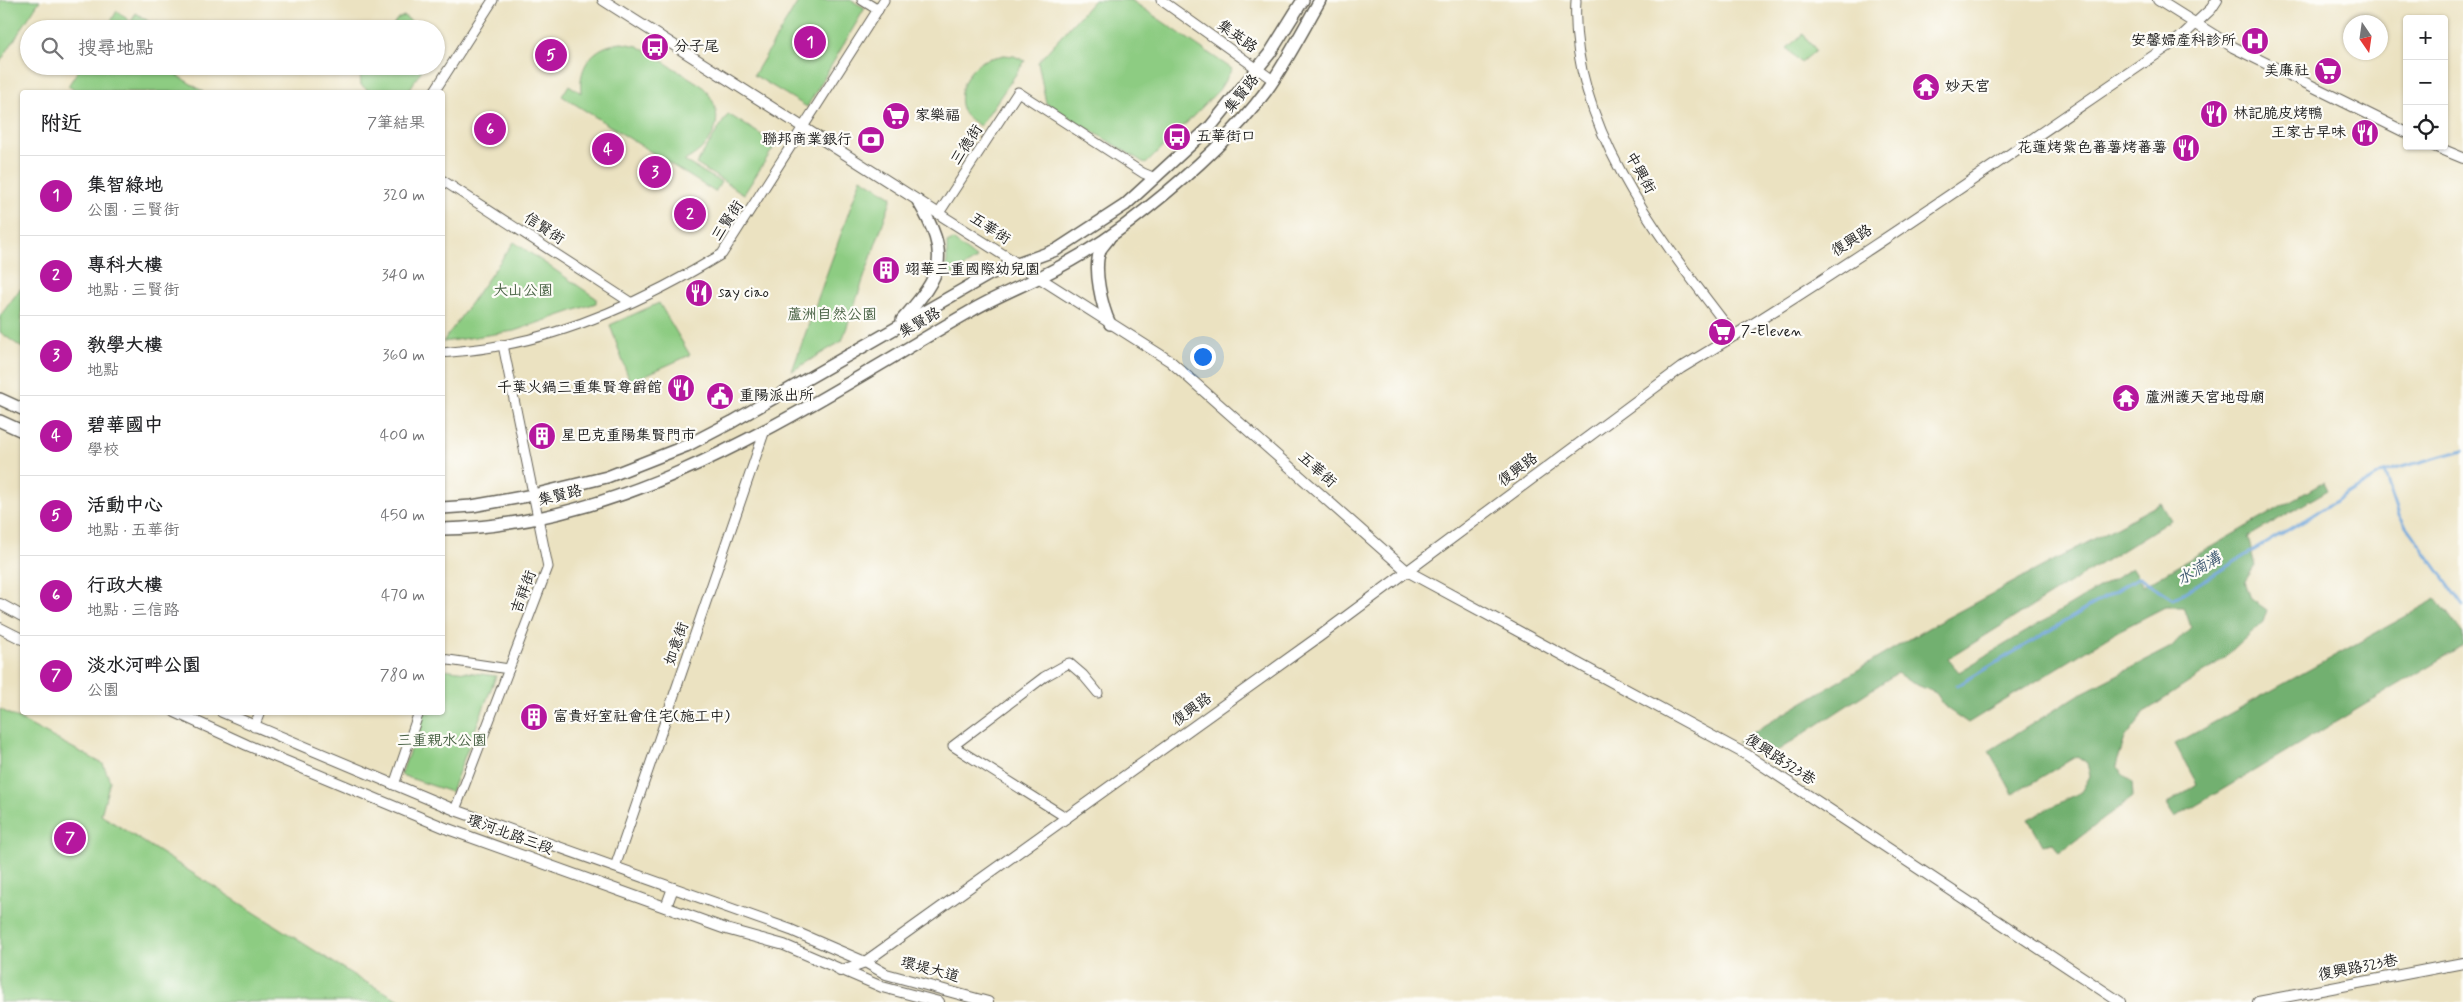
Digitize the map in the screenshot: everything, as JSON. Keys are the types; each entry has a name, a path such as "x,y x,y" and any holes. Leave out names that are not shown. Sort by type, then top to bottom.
{"main road":[{"name":"集賢路","path":"445,508 472,506 534,495 608,476 686,446 732,422 990,274 1015,263 1056,250 1125,205 1212,126 1258,68 1303,0"},
{"name":"集賢路","path":"445,529 538,518 609,500 686,470 765,430 991,299 1039,277 1114,233 1145,210 1222,140 1267,90 1320,0"},
{"path":"894,329 931,286 938,268 938,246 934,232 918,201"},
{"path":"1110,324 1103,308 1099,263 1100,250 1114,233"},
{"path":"0,399 20,408"},
{"path":"0,421 20,430"}],"street":[{"path":"445,75 493,0"},
{"name":"五華街","path":"603,0 1170,361 1407,571"},
{"path":"862,0 878,10"},
{"name":"三賢街","path":"445,353 503,345 576,325 630,302 722,254 732,242 802,127 884,0"},
{"name":"集英路","path":"1161,0 1258,68 1272,80"},
{"name":"中興街","path":"1576,0 1576,42 1584,79 1594,112 1609,146 1625,179 1669,250 1735,336"},
{"path":"2158,0 2233,47 2403,131"},
{"name":"復興路","path":"840,970 866,962 1068,818 1320,636 1681,368 1735,336 2180,38 2196,25 2217,0"},
{"path":"435,90 445,75"},
{"name":"三德街","path":"939,213 1018,92 1143,173 1155,178"},
{"path":"2444,150 2463,158"},
{"name":"信賢街","path":"445,182 630,302"},
{"name":"吉祥街","path":"455,810 548,567 503,345"},
{"name":"如意街","path":"614,867 765,430"},
{"name":"復興路323巷","path":"1407,571 1747,755 2120,1002"},
{"path":"0,604 20,615"},
{"path":"10,609 20,611"},
{"path":"0,628 20,639"},
{"path":"445,660 509,669"},
{"path":"1068,818 953,746 1044,677 1069,663 1083,675 1098,693"},
{"name":"環河北路三段","path":"181,715 247,746 448,829 726,929 784,946 840,970"},
{"name":"環河北路三段","path":"228,715 254,728 455,810 791,930 866,962"},
{"path":"254,728 259,715"},
{"path":"394,785 418,715"},
{"path":"666,907 672,888"},
{"name":"環堤大道","path":"866,962 886,974 988,1002"},
{"name":"復興路323巷","path":"2258,1002 2463,963"},
{"name":"環堤大道","path":"840,970 882,986 939,1002"}],"green space":[{"path":"0,0 40,0 27,20 20,20 20,31 0,62"},
{"path":"799,0 851,0 865,8 807,107 754,75"},
{"path":"1094,0 1131,0 1232,69 1219,90 1146,164 1046,103 1038,62"},
{"path":"117,11 128,20 112,20"},
{"path":"136,13 146,20 132,20"},
{"path":"404,16 410,20 396,20"},
{"path":"1803,34 1816,50 1801,63 1787,48"},
{"path":"622,43 638,46 701,85 710,96 715,106 717,117 711,137 705,146 684,161 721,182 715,192 562,96 569,85 581,93 582,74 585,65 596,52"},
{"path":"1004,55 1014,56 1025,61 980,126 964,113 960,97 961,90 967,77 976,66 981,62"},
{"path":"75,75 177,75 201,90 75,90 68,86"},
{"path":"360,75 418,75 409,90 368,90 361,85"},
{"path":"728,114 776,144 744,194 696,164"},
{"name":"蘆洲自然公園","path":"861,178 892,197 842,341 792,371"},
{"path":"953,240 977,259 946,278 944,276 947,261 947,243"},
{"name":"大山公園","path":"514,242 596,298 596,303 514,331 445,342"},
{"path":"20,289 20,347 0,332 0,316"},
{"path":"659,303 690,355 630,382 610,325"},
{"path":"2324,482 2328,490 2248,537 2255,566 2245,581 2251,599 2267,610 2263,622 2217,664 2146,711 2125,738 2116,766 2132,783 2133,797 2059,853 2053,843 2043,845 2028,819 2081,792 2090,776 2087,763 2077,756 2013,794 1989,751 2080,694 2173,646 2191,627 2184,607 2165,607 2118,631 1968,723 1946,708 1936,693 1910,682 1897,673 1765,759 1737,742 1928,628 2161,503 2171,520 1948,659 1959,672 2132,568 2143,586"},
{"path":"2437,599 2463,634 2463,646 2175,818 2166,804 2197,784 2175,744"},
{"name":"三重親水公園","path":"445,669 496,676 451,792 401,775 422,715 445,715"},
{"path":"0,709 103,764 110,781 101,815 358,978 404,1002 0,1002"}],"waterway":[{"name":"水湳溝","path":"1957,686 2139,577 2173,599 2384,472 2463,450"},
{"path":"2384,472 2399,516 2463,606"}],"place":[{"name":"安馨婦產科診所","path":"2255,41"},
{"name":"集智綠地","path":"810,42"},
{"name":"分子尾","path":"655,47"},
{"name":"活動中心","path":"551,55"},
{"name":"美廉社","path":"2328,71"},
{"name":"妙天宮","path":"1926,87"},
{"name":"林記脆皮烤鴨","path":"2214,114"},
{"name":"家樂福","path":"896,116"},
{"name":"行政大樓","path":"490,129"},
{"name":"王家古早味","path":"2365,133"},
{"name":"五華街口","path":"1177,137"},
{"name":"聯邦商業銀行","path":"871,140"},
{"name":"花蓮烤紫色蕃薯烤蕃薯","path":"2186,148"},
{"name":"碧華國中","path":"608,149"},
{"name":"教學大樓","path":"655,172"},
{"name":"專科大樓","path":"690,214"},
{"name":"翊華三重國際幼兒園","path":"886,270"},
{"name":"say ciao","path":"699,293"},
{"name":"7-Eleven","path":"1722,332"},
{"name":"千葉火鍋三重集賢尊爵館","path":"681,388"},
{"name":"重陽派出所","path":"720,396"},
{"name":"蘆洲護天宮地母廟","path":"2126,398"},
{"name":"星巴克重陽集賢門市","path":"542,436"},
{"name":"富貴好室社會住宅(施工中)","path":"534,717"},
{"name":"淡水河畔公園","path":"70,838"}]}
